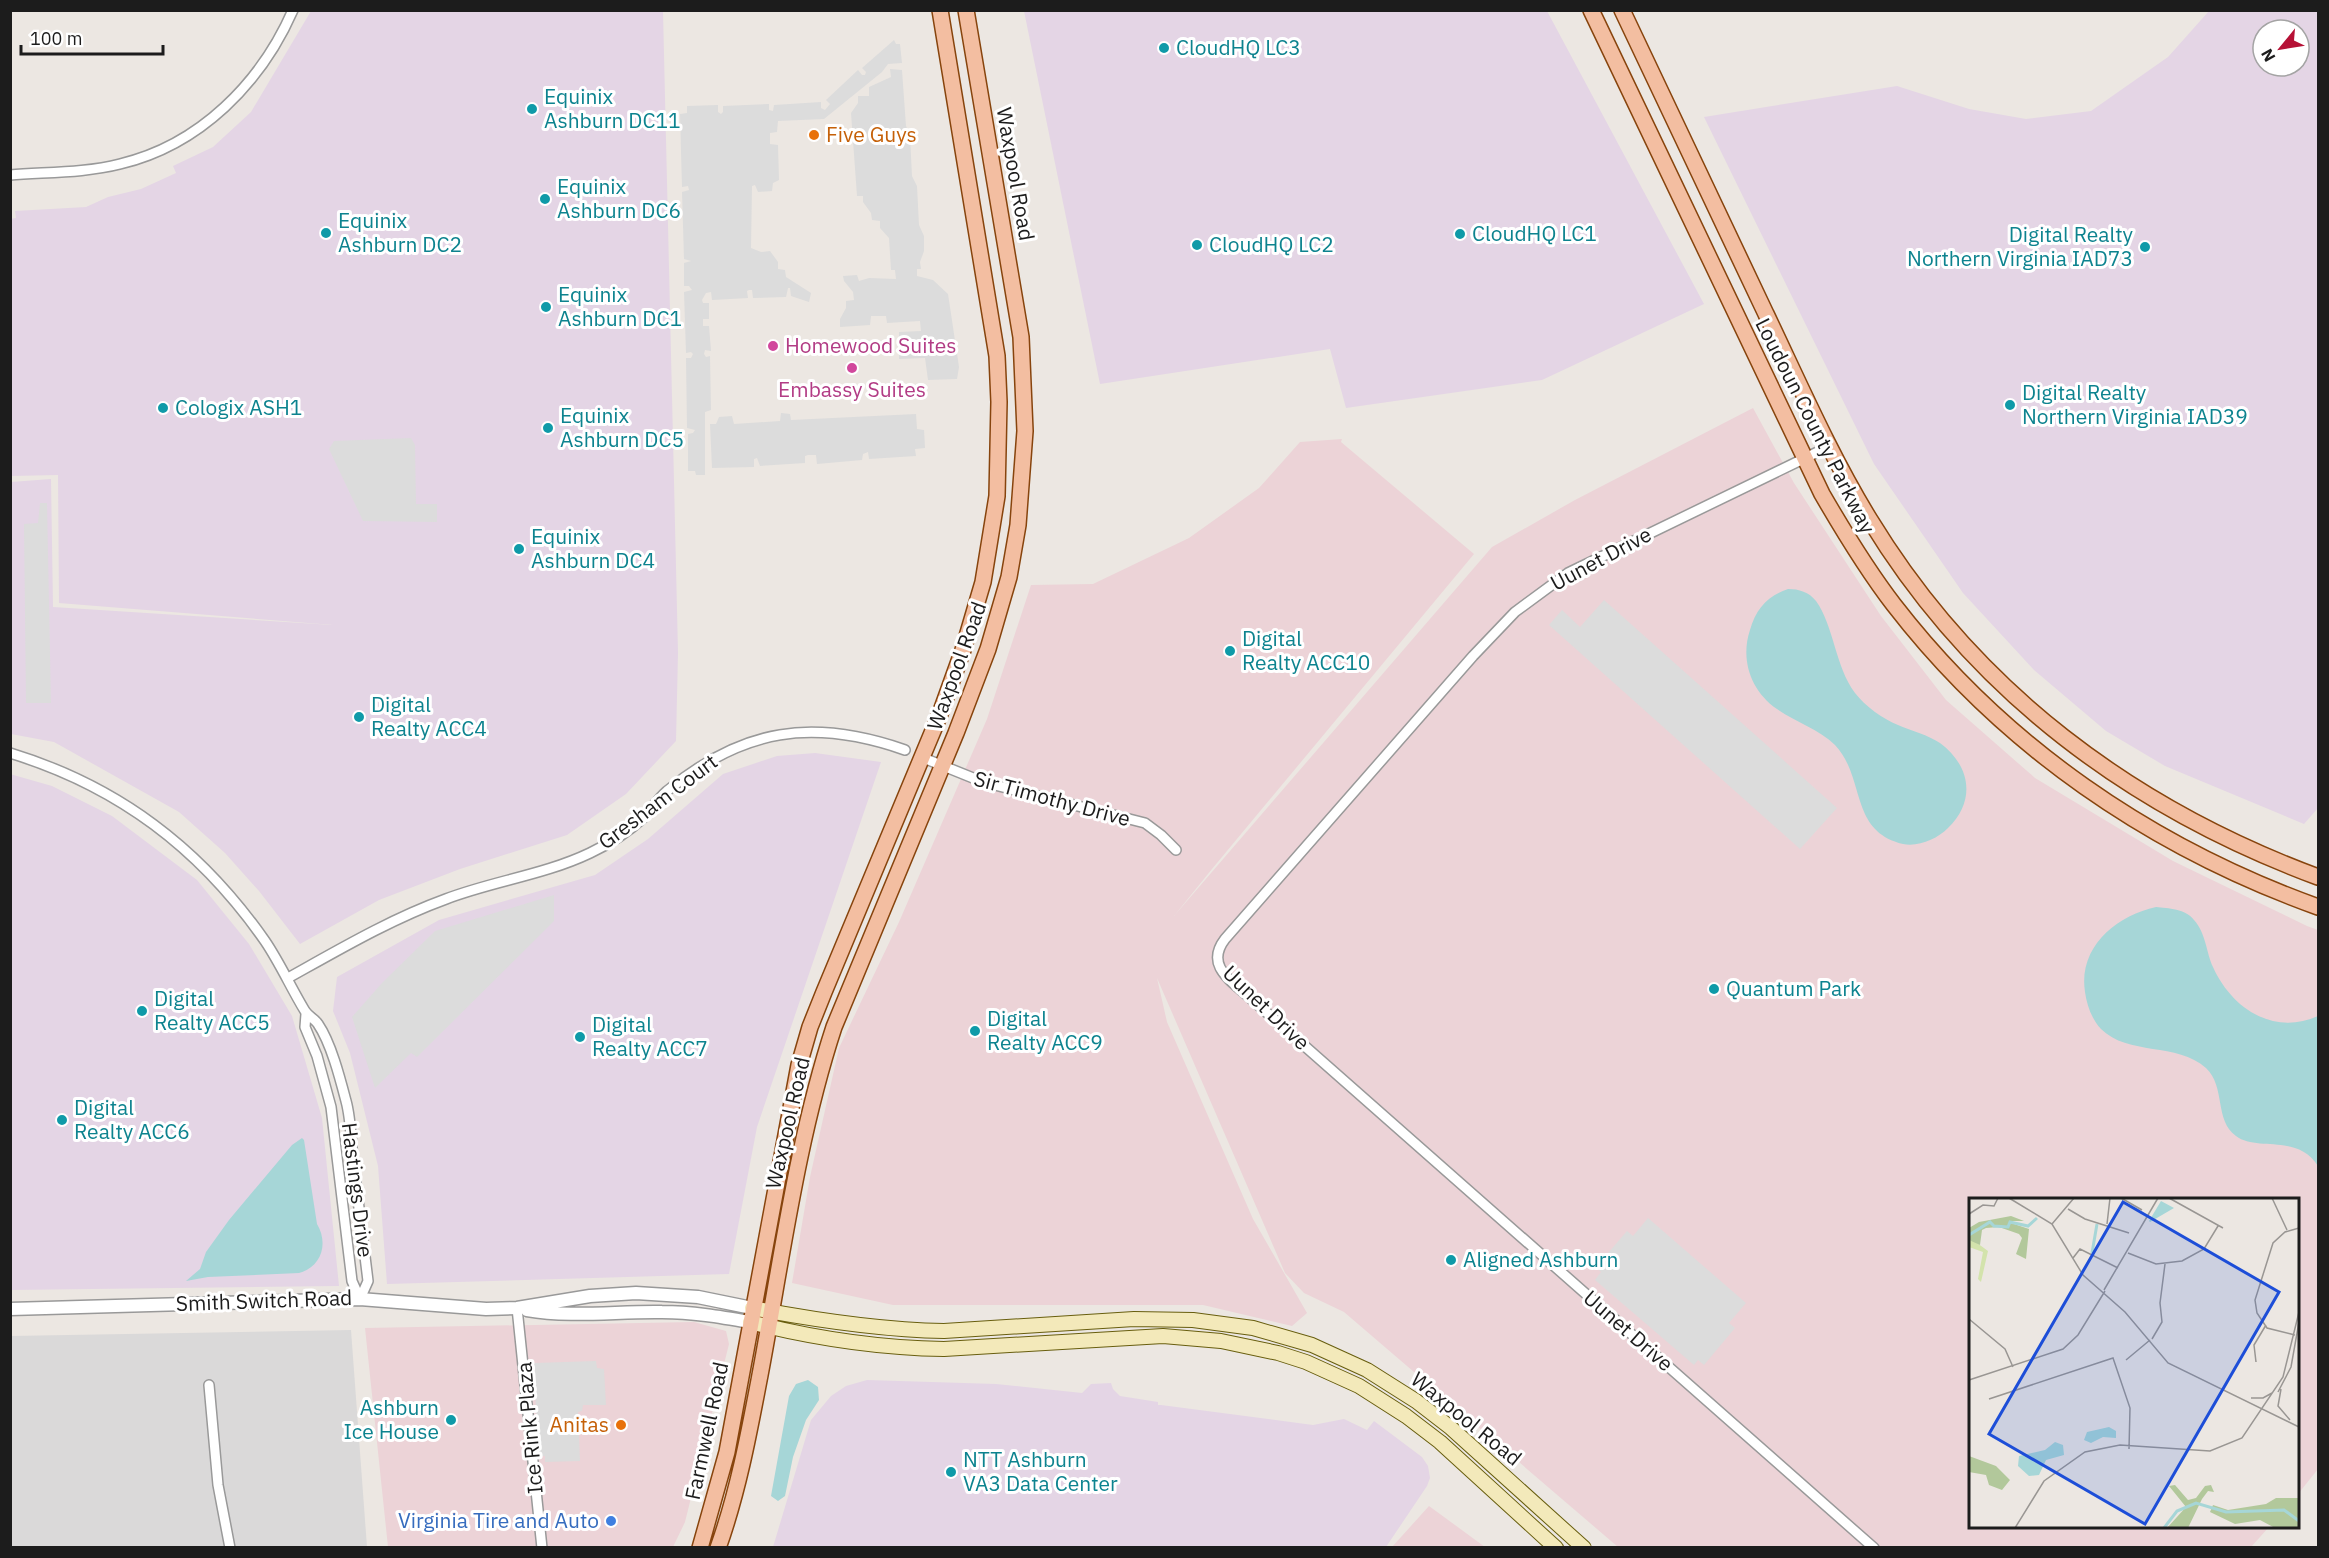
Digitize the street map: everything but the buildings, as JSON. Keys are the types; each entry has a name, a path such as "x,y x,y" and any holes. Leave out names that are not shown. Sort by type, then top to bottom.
{"main road":[{"name":"Waxpool Road","path":"940,10 997,356 999,454 997,496 976,609 940,714 810,1027 799,1065 751,1315 879,1346 944,1349 1163,1336 1221,1341 1278,1353 1306,1362 1350,1382 1406,1416 1440,1442 1556,1548"},
{"name":"Waxpool Road","path":"770,1319 805,1134 822,1065 834,1027 988,649 1001,609 1018,525 1025,435 1024,380 1019,328 966,10"},
{"name":"Loudoun County Parkway","path":"1591,10 1803,458 1844,532 1892,603 1949,670 2011,731 2090,793 2153,832 2233,872 2319,907"},
{"name":"Loudoun County Parkway","path":"1622,10 1830,446 1870,520 1919,592 1975,657 2038,718 2091,760 2166,808 2223,838 2319,878"},
{"name":"Farmwell Road","path":"700,1548 727,1452 751,1315"},
{"name":"Waxpool Road","path":"770,1319 914,1331 1163,1318 1223,1323 1283,1336 1312,1345 1367,1370 1416,1401 1451,1428 1584,1548"},
{"name":"Farmwell Road","path":"718,1548 747,1445 770,1319"}],"street":[{"path":"10,175 89,170 115,165 152,154 185,137 220,111 248,84 276,44 293,10"},
{"name":"Uunet Drive","path":"1830,446 1568,573 1515,612 1473,656 1225,939 1218,951 1217,960 1224,974 1248,996 1874,1548"},
{"name":"Gresham Court","path":"288,978 371,931 433,904 554,867 598,849 632,827 664,794 688,774 736,747 760,738 794,732 826,732 858,735 905,750"},
{"name":"Hastings Drive","path":"10,753 59,770 94,786 140,813 170,836 234,901 266,943 288,978 306,1014 321,1028 346,1102 368,1281 360,1299"},
{"name":"Sir Timothy Drive","path":"921,757 992,785 1145,823 1176,850"},
{"name":"Hastings Drive","path":"306,1014 305,1027 317,1056 331,1107 352,1281 360,1299"},
{"name":"Smith Switch Road","path":"10,1309 360,1299 486,1309 517,1308 590,1296 636,1293 698,1297 751,1315"},
{"name":"Smith Switch Road","path":"517,1308 550,1314 665,1312 751,1315"},
{"name":"Ice Rink Plaza","path":"517,1308 542,1548"},
{"path":"209,1385 218,1485 230,1548"}],"shaded area":[{"path":"311,11 663,11 678,653 676,741 626,794 567,835 460,869 379,900 300,944 259,891 225,853 179,812 54,742 11,734 11,482 51,479 53,607 333,625 59,603 58,475 11,476 10,219 16,218 15,211 86,207 108,197 141,189 176,173 173,166 213,147 251,112"},
{"path":"1024,11 1547,11 1704,304 1542,380 1346,408 1330,349 1100,384"},
{"path":"2209,11 2318,11 2318,808 2304,824 2165,766 2106,731 2034,670 1963,593 1874,464 1704,117 1897,86 1969,109 2026,119 2091,111 2168,57"},
{"path":"894,40 896,44 900,44 902,63 888,64 882,72 824,119 778,121 777,132 770,133 770,144 778,145 779,180 773,183 772,191 758,192 755,185 752,186 751,248 761,252 770,251 778,262 778,269 785,270 786,277 811,293 809,302 791,296 790,288 788,288 786,297 753,298 752,290 749,290 747,291 748,298 712,300 711,292 706,293 702,300 703,303 709,303 709,319 703,319 703,326 709,326 711,351 705,350 704,354 706,357 710,356 711,410 705,412 705,475 696,475 695,471 688,471 688,434 695,430 687,428 686,358 691,358 693,354 686,353 684,292 692,290 689,286 684,286 684,263 691,261 684,259 682,192 689,190 688,186 682,187 680,114 687,113 687,106 718,105 718,112 721,114 723,106 769,104 769,110 773,111 774,105 821,102 821,108 825,110 830,104 826,100 858,70 865,75 866,72 862,68"},
{"path":"890,69 902,70 912,176 917,186 919,225 924,236 921,269 917,269 917,276 933,280 948,294 959,367 957,379 928,380 925,358 899,359 899,332 921,331 920,321 887,323 886,316 871,316 870,325 840,327 846,301 854,300 853,292 844,281 843,276 857,275 859,281 869,278 896,279 895,270 891,270 889,238 880,228 880,221 872,220 871,213 863,202 863,196 857,196 851,113 858,103 858,96 869,96 869,87 891,77"},
{"path":"1753,408 1794,483 1881,616 1946,700 2035,778 2173,861 2318,930 2318,1469 2299,1493 2299,1198 1969,1198 1969,1528 2268,1528 2251,1547 1618,1547 1344,1312 1304,1293 1285,1273 1157,978 1167,1022 1253,1219 1307,1313 1292,1326 1203,1305 893,1305 792,1283 810,1177 839,1048 899,922 987,719 1031,585 1093,584 1189,538 1259,488 1300,442 1342,439 1341,442 1474,554 1174,916 1492,547 1575,500"},
{"path":"781,413 790,414 791,420 916,414 917,429 924,430 925,448 915,449 916,456 869,459 868,452 863,454 862,460 817,464 816,455 808,455 805,456 805,463 760,466 757,458 754,459 754,467 712,468 710,424 716,424 719,417 732,416 734,424 780,421"},
{"path":"411,438 415,445 416,504 437,504 437,522 363,521 329,449 334,441"},
{"path":"40,503 47,503 51,703 26,703 24,524 38,523"},
{"path":"1604,600 1837,808 1800,849 1549,625 1562,610 1580,627"},
{"path":"815,753 881,762 757,1127 729,1274 387,1284 378,1166 350,1053 333,1011 337,977 439,920 595,875 648,839 723,774 777,756"},
{"path":"10,774 52,786 112,816 197,880 249,944 292,1016 322,1118 339,1286 11,1290"},
{"path":"554,895 554,921 417,1057 411,1053 375,1088 352,1017 382,983 435,931"},
{"path":"1648,1218 1746,1303 1729,1323 1735,1328 1704,1365 1698,1360 1694,1365 1595,1280 1601,1272 1596,1267 1627,1231 1633,1236"},
{"path":"694,1322 726,1331 729,1344 685,1522 673,1547 388,1547 365,1328"},
{"path":"351,1330 367,1547 11,1547 10,1336"},
{"path":"596,1361 597,1368 604,1369 606,1405 583,1405 582,1411 578,1412 580,1461 545,1462 545,1456 538,1456 534,1363"},
{"path":"867,1380 996,1384 1082,1393 1091,1384 1111,1383 1120,1396 1158,1402 1158,1405 1313,1425 1344,1419 1367,1430 1374,1421 1422,1457 1428,1466 1430,1478 1386,1547 773,1547 811,1420 831,1396 846,1386"},
{"path":"1429,1506 1485,1547 1392,1547"}],"water":[{"path":"1788,589 1804,592 1816,601 1827,622 1843,671 1859,698 1886,719 1940,743 1958,762 1964,773 1966,784 1963,807 1957,818 1939,836 1909,845 1886,837 1874,828 1860,802 1845,758 1835,745 1822,734 1777,709 1768,702 1754,684 1746,652 1752,622 1763,604 1774,595"},
{"path":"2156,907 2182,911 2191,916 2201,931 2213,967 2221,982 2231,995 2256,1015 2286,1023 2318,1016 2318,1166 2309,1156 2299,1150 2288,1146 2245,1141 2236,1136 2225,1121 2212,1076 2206,1068 2194,1060 2167,1051 2125,1043 2101,1029 2095,1020 2087,1002 2084,976 2094,948 2114,926 2141,911"},
{"path":"302,1138 317,1224 322,1239 321,1254 318,1260 313,1266 299,1273 208,1277 186,1281 200,1269 206,1252 229,1220 292,1145"},
{"path":"808,1380 818,1387 819,1400 806,1420 793,1457 785,1496 778,1501 771,1496 789,1396 796,1384"}],"place":[{"name":"CloudHQ LC3","path":"1164,48"},
{"name":"Equinix Ashburn DC11","path":"532,109"},
{"name":"Five Guys","path":"814,135"},
{"name":"Equinix Ashburn DC6","path":"545,199"},
{"name":"Equinix Ashburn DC2","path":"326,233"},
{"name":"CloudHQ LC1","path":"1460,234"},
{"name":"CloudHQ LC2","path":"1197,245"},
{"name":"Digital Realty Northern Virginia IAD73","path":"2145,247"},
{"name":"Equinix Ashburn DC1","path":"546,307"},
{"name":"Homewood Suites","path":"773,346"},
{"name":"Embassy Suites","path":"852,368"},
{"name":"Digital Realty Northern Virginia IAD39","path":"2010,405"},
{"name":"Cologix ASH1","path":"163,408"},
{"name":"Equinix Ashburn DC5","path":"548,428"},
{"name":"Equinix Ashburn DC4","path":"519,549"},
{"name":"Digital Realty ACC10","path":"1230,651"},
{"name":"Digital Realty ACC4","path":"359,717"},
{"name":"Quantum Park","path":"1714,989"},
{"name":"Digital Realty ACC5","path":"142,1011"},
{"name":"Digital Realty ACC9","path":"975,1031"},
{"name":"Digital Realty ACC7","path":"580,1037"},
{"name":"Digital Realty ACC6","path":"62,1120"},
{"name":"Aligned Ashburn","path":"1451,1260"},
{"name":"Ashburn Ice House","path":"451,1420"},
{"name":"Anitas","path":"621,1425"},
{"name":"NTT Ashburn VA3 Data Center","path":"951,1472"},
{"name":"Virginia Tire and Auto","path":"611,1521"}]}
